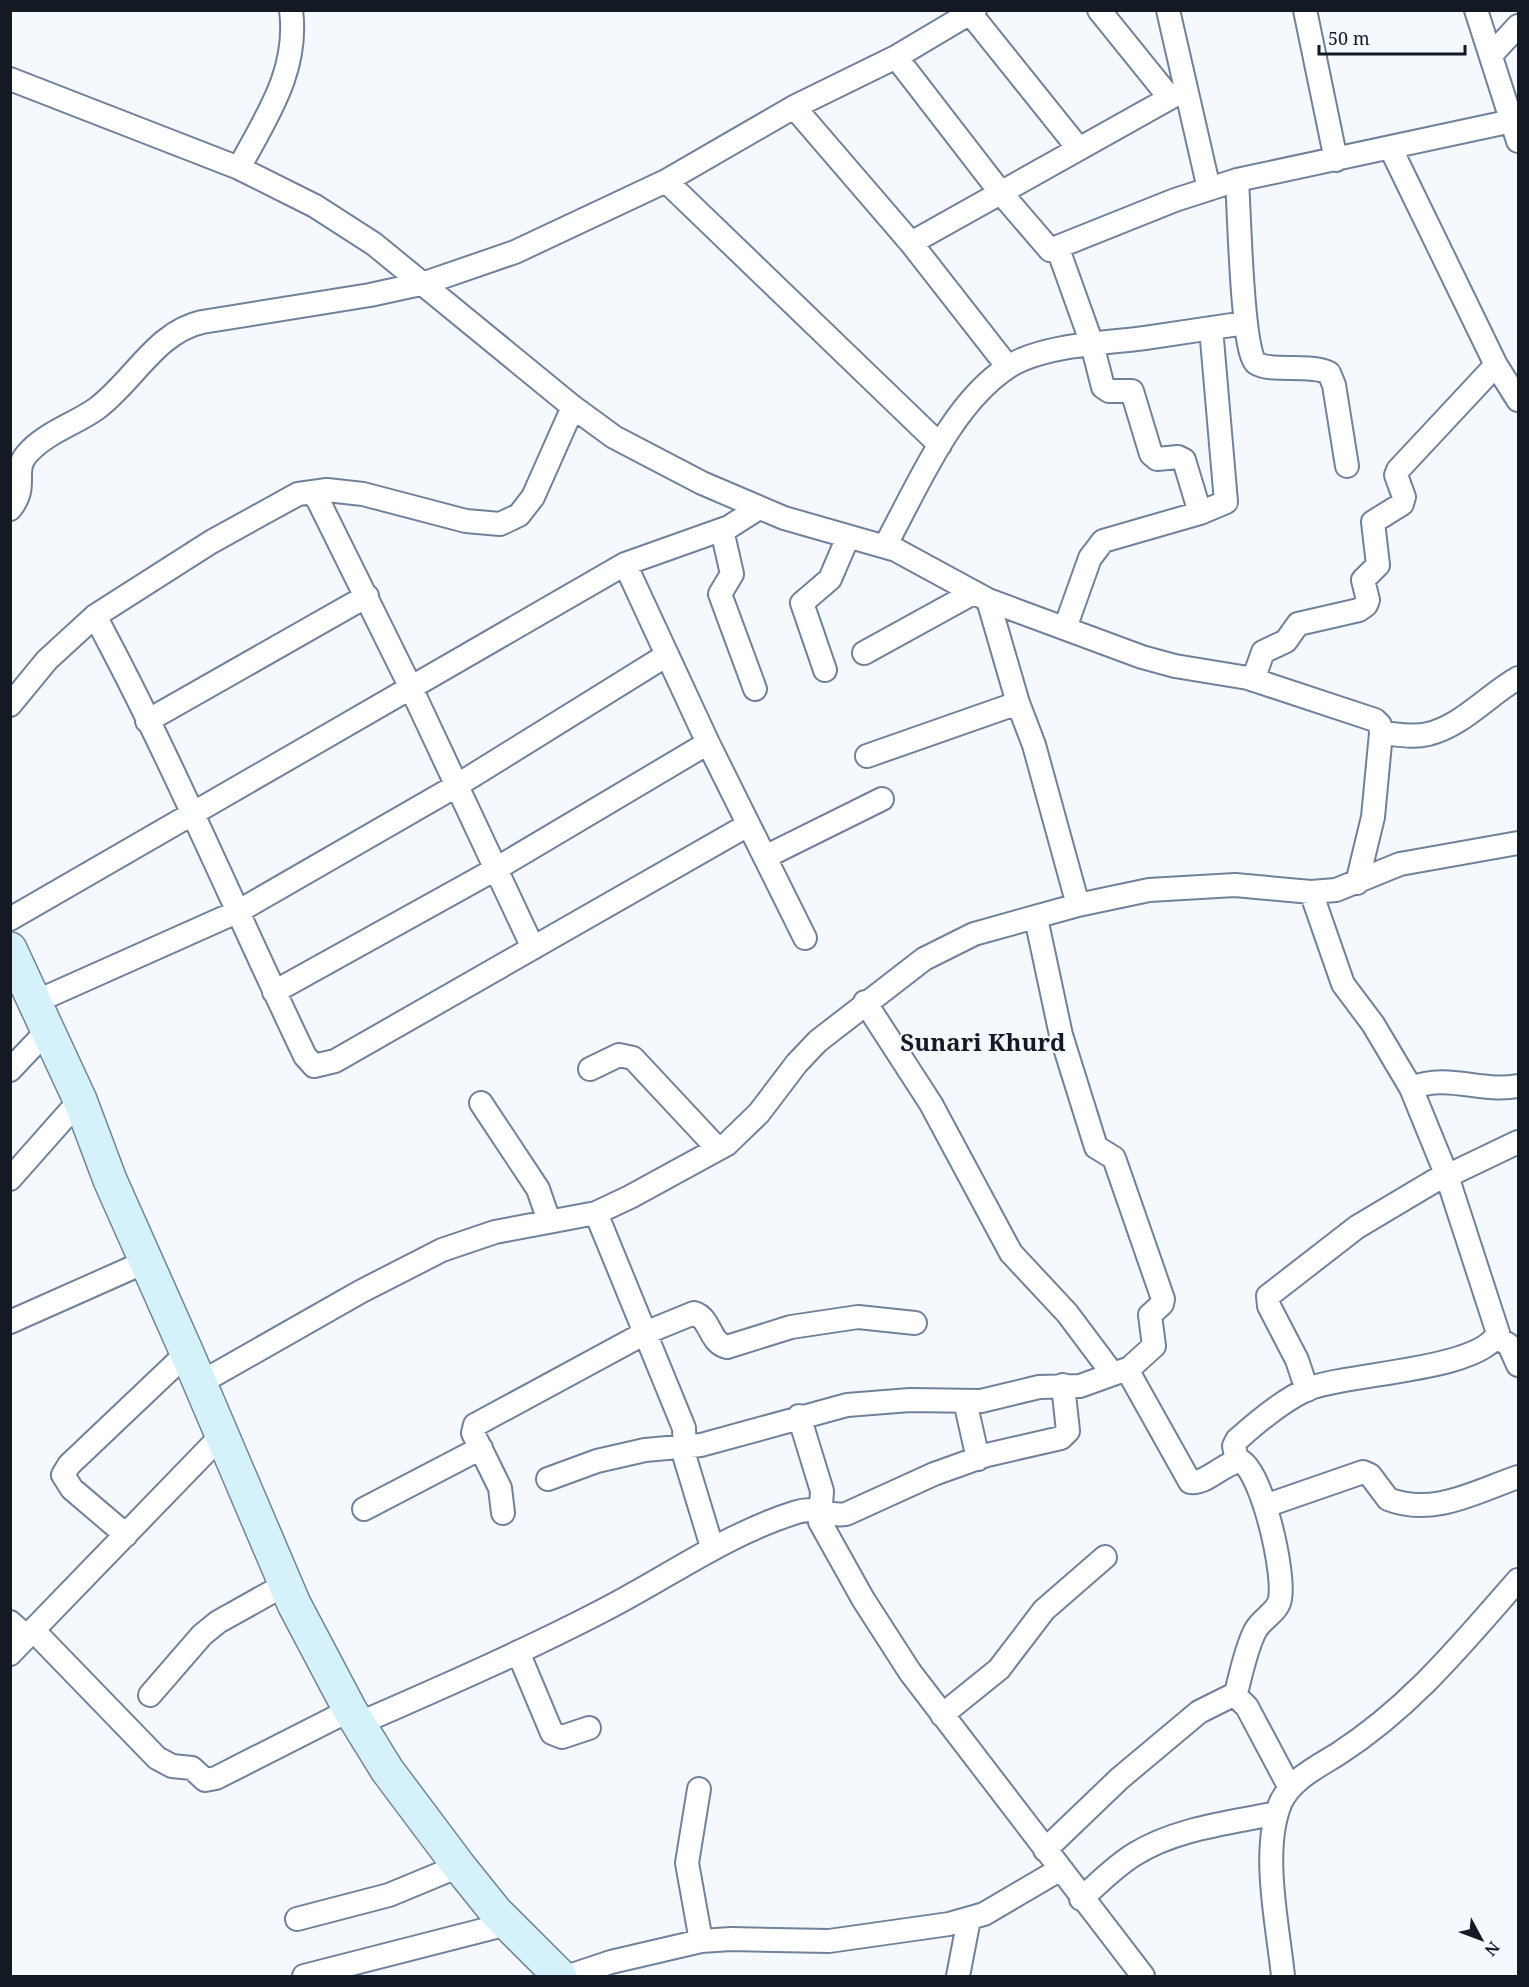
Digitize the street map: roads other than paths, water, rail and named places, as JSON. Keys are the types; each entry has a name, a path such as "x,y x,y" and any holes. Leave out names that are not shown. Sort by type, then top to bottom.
{"street":[{"path":"238,168 283,86 289,69 294,33 291,10"},
{"path":"1100,10 1178,93"},
{"path":"1168,10 1178,93 1209,189"},
{"path":"1305,10 1336,160"},
{"path":"896,57 1001,194 1044,246 1050,250 1058,249 1175,200 1237,180 1391,148 1515,131 1476,10"},
{"path":"10,508 21,494 20,473 26,455 43,440 97,408 180,329 202,322 370,295 425,283 544,240 666,181 794,107 896,57 972,12 1079,149"},
{"path":"1492,54 1518,26"},
{"path":"10,79 238,168 280,187 344,223 425,283 573,407 645,456 759,508 809,526 904,553 980,597 1158,662 1253,680 1375,720 1380,724 1381,734 1373,817 1357,883"},
{"path":"911,243 1178,93"},
{"path":"794,107 911,243 1008,367"},
{"path":"1391,148 1496,365 1518,400"},
{"path":"1237,180 1245,323 1255,363 1329,373 1334,385 1347,466"},
{"path":"666,181 940,445"},
{"path":"1058,249 1092,344 1105,389 1127,389 1134,394 1152,456 1157,459 1178,457 1184,460 1200,513"},
{"path":"885,546 940,445 976,396 1008,367 1053,351 1245,323"},
{"path":"1065,628 1090,558 1103,541 1221,507 1227,499 1211,328"},
{"path":"1253,680 1263,652 1286,641 1298,624 1359,610 1366,605 1368,600 1363,580 1377,567 1378,562 1373,522 1402,504 1404,497 1396,475 1398,470 1496,365"},
{"path":"10,705 47,660 95,616 211,542 298,494 327,490 363,494 466,521 485,524 508,523 519,515 533,497 573,407"},
{"path":"311,492 317,498 367,596 494,870 533,948"},
{"path":"10,919 625,564 722,530 759,508"},
{"path":"722,530 732,574 720,594 755,689"},
{"path":"825,670 802,603 830,579 848,537"},
{"path":"625,564 708,743 806,938"},
{"path":"147,721 367,596"},
{"path":"864,653 980,597"},
{"path":"980,597 1034,745 1078,905"},
{"path":"95,616 239,911 274,992 308,1060 314,1066 323,1066 748,825"},
{"path":"10,1070 41,1016 239,911 456,786 667,655"},
{"path":"1381,734 1420,735 1436,731 1465,717 1493,693 1518,678"},
{"path":"867,756 1018,704"},
{"path":"274,992 494,870 708,743"},
{"path":"765,857 882,799"},
{"path":"200,1383 360,1292 442,1250 495,1232 596,1213 718,1149 733,1139 759,1113 807,1052 865,1002 942,948 974,934 1124,893 1209,886 1273,887 1311,892 1336,890 1388,868 1414,861 1518,843"},
{"path":"1237,1461 1234,1446 1237,1440 1307,1390 1432,1366 1488,1345 1496,1337 1497,1328 1446,1175 1411,1088 1373,1024 1343,984 1311,892"},
{"path":"548,1479 604,1459 645,1450 685,1448 799,1416 878,1401 981,1401 1039,1388 1063,1385 1080,1386 1121,1371 1154,1346 1149,1315 1162,1304 1163,1299 1114,1158 1096,1147 1061,1035 1036,918"},
{"path":"10,948 80,1100 110,1180 286,1584 354,1717 387,1770 459,1866 507,1924 560,1977"},
{"path":"865,1002 931,1104 1011,1253 1121,1371 1129,1373 1190,1482 1196,1482 1237,1461"},
{"path":"590,1069 619,1055 633,1058 718,1149"},
{"path":"1411,1088 1442,1080 1496,1089 1518,1086"},
{"path":"10,1179 80,1100"},
{"path":"481,1104 538,1189 549,1221"},
{"path":"1307,1390 1297,1360 1269,1306 1268,1296 1357,1227 1446,1175 1518,1142"},
{"path":"596,1213 684,1428 685,1448 712,1547"},
{"path":"10,1322 145,1262"},
{"path":"503,1513 500,1488 473,1429 478,1422 645,1333 690,1314 701,1316 718,1342 728,1347 791,1327 858,1317 915,1323"},
{"path":"1496,1337 1509,1345 1518,1365"},
{"path":"126,1535 68,1485 63,1475 69,1465 187,1353"},
{"path":"24,1630 157,1758 172,1766 192,1768 205,1780 216,1778 354,1717 518,1652 625,1599 712,1547 796,1512 819,1512 836,1516 851,1513 934,1474 978,1459 1064,1437 1068,1431 1063,1385"},
{"path":"965,1401 978,1459"},
{"path":"799,1416 822,1491 819,1512 822,1527 863,1599 904,1664 1081,1899 1143,1977"},
{"path":"10,1654 24,1630 126,1535 222,1435"},
{"path":"364,1509 481,1448"},
{"path":"1235,1697 1254,1632 1280,1600 1280,1580 1265,1506 1248,1466 1237,1461"},
{"path":"1265,1506 1363,1472 1370,1475 1388,1499 1416,1503 1461,1500 1518,1477"},
{"path":"942,1715 999,1669 1044,1610 1105,1557"},
{"path":"1283,1977 1273,1883 1272,1833 1277,1814 1290,1788 1307,1773 1395,1713 1430,1681 1518,1580"},
{"path":"150,1695 202,1635 218,1622 286,1584"},
{"path":"518,1652 552,1733 562,1737 589,1728"},
{"path":"1235,1697 1247,1707 1290,1788"},
{"path":"1045,1850 1163,1740 1217,1701 1235,1697"},
{"path":"699,1789 687,1863 701,1941"},
{"path":"1081,1899 1123,1863 1149,1846 1186,1833 1277,1814"},
{"path":"297,1919 389,1896 459,1866"},
{"path":"569,1977 611,1962 701,1941 731,1939 829,1941 969,1919 984,1914 1059,1870"},
{"path":"958,1977 969,1919"},
{"path":"304,1977 507,1924"}],"district":[{"name":"Sunari Khurd","path":"983,1041"}]}
